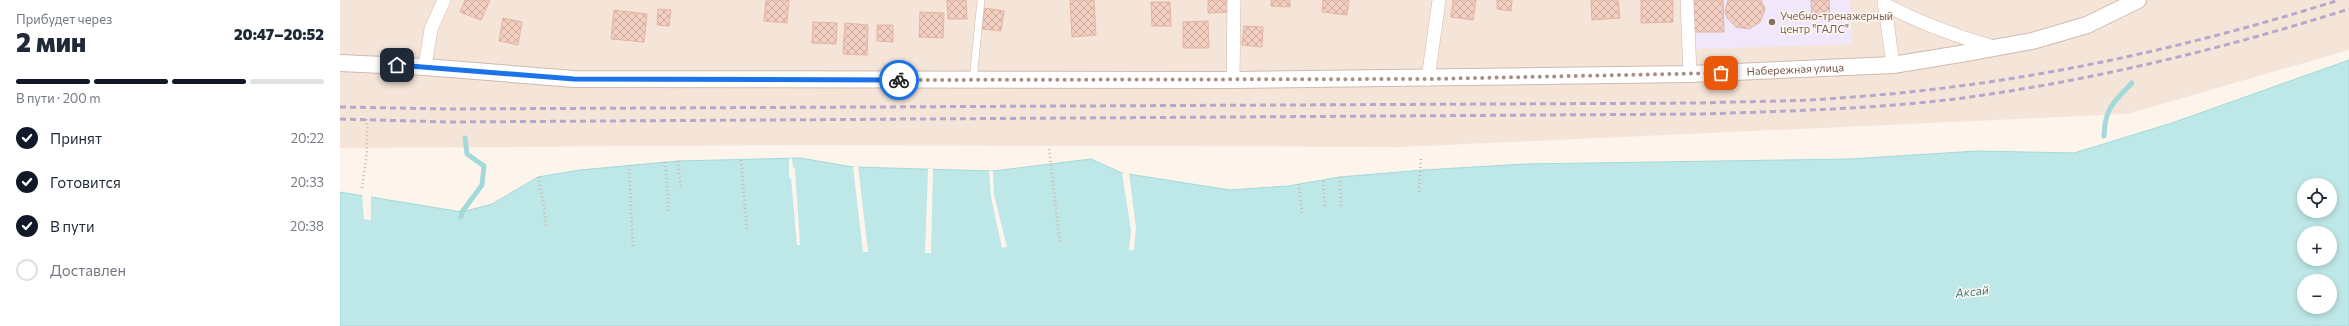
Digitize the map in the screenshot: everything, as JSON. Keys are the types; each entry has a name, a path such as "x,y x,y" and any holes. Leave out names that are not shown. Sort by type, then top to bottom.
{"street":[{"path":"425,67 431,29 444,0"},
{"path":"1233,80 1234,0"},
{"path":"1428,79 1439,0"},
{"path":"1687,0 1690,74"},
{"name":"Набережная улица","path":"340,63 425,67 574,79 1233,80 1428,79 1690,74 1893,65 1995,48 2032,40 2087,25 2138,0"},
{"path":"1884,2 1915,20 1954,36 1995,48"},
{"path":"1884,2 1893,65"}],"lane":[{"path":"973,80 982,0"}],"path":[{"path":"362,188 367,152 367,119"},
{"path":"1049,149 1060,243"},
{"path":"1419,192 1421,156"},
{"path":"740,160 747,232"},
{"path":"678,161 680,189"},
{"path":"665,162 670,213"},
{"path":"629,166 633,248"},
{"path":"538,177 544,206 546,228"},
{"path":"1340,177 1341,207"},
{"path":"1323,181 1325,208"},
{"path":"1299,184 1302,214"}],"shaded area":[{"path":"340,0 2349,0 2349,50 2127,114 1402,147 802,145 340,148"},
{"name":"Учебно-тренажерный центр \"ГАЛС\"","path":"1691,0 1850,0 1852,44 1694,49"}],"water":[{"name":"Аксай","path":"2349,60 2349,326 340,326 340,192 462,212 492,204 538,177 580,170 678,161 800,158 853,167 993,171 1091,159 1122,173 1230,190 1288,186 1340,177 1525,164 1850,159 1977,151 2074,153 2172,123"}],"pier":[{"path":"792,158 793,168 795,168 800,245 797,245 791,178 789,178 789,159"},
{"path":"858,166 868,252 863,252 853,167"},
{"path":"928,169 933,169 931,253 925,253"},
{"path":"989,171 993,171 994,195 1007,247 1002,248 991,197"},
{"path":"1122,173 1129,173 1136,228 1134,250 1129,250 1131,230"},
{"path":"362,194 371,196 371,220 364,219"}],"building":[{"path":"465,0 490,0 481,20 460,12"},
{"path":"766,0 789,0 787,23 764,21"},
{"path":"947,0 966,0 967,19 948,19"},
{"path":"1070,0 1094,0 1096,35 1072,37"},
{"path":"1208,0 1228,0 1229,12 1208,13"},
{"path":"1271,0 1290,0 1290,7 1271,6"},
{"path":"1323,0 1349,0 1347,15 1322,12"},
{"path":"1453,0 1476,0 1473,20 1451,17"},
{"path":"1497,0 1512,0 1511,11 1497,9"},
{"path":"1591,0 1618,0 1620,18 1592,20"},
{"path":"1641,0 1673,0 1673,22 1641,23"},
{"path":"1694,0 1723,0 1724,32 1694,32"},
{"path":"1728,0 1761,0 1765,9 1760,22 1749,29 1736,27 1727,18 1725,11"},
{"path":"1811,0 1829,0 1830,18 1812,19"},
{"path":"1151,2 1170,2 1171,26 1152,26"},
{"path":"985,8 1004,11 1001,31 982,29"},
{"path":"658,9 671,10 669,26 657,25"},
{"path":"614,10 647,14 644,42 611,39"},
{"path":"920,12 944,13 943,38 919,37"},
{"path":"503,18 522,22 518,45 499,41"},
{"path":"1208,21 1209,48 1183,48 1183,22"},
{"path":"813,22 837,23 836,44 812,43"},
{"path":"845,23 868,25 867,55 843,54"},
{"path":"877,25 893,25 893,42 877,41"},
{"path":"1244,26 1263,27 1262,47 1242,45"}],"waterway":[{"path":"2104,136 2106,118 2109,111 2115,100 2132,83"},
{"path":"461,217 462,212 482,185 484,166 467,154 465,138"}],"railway":[{"path":"340,107 448,109 1702,103 1787,101 1902,93 2029,76 2155,51 2339,0"},
{"path":"340,119 449,122 1702,114 1832,109 1930,102 2012,91 2061,82 2158,62 2206,50 2302,24 2349,9"}],"way so far":[{"path":"899,80 1428,79 1721,73"}],"place":[{"name":"Учебно-тренажерный центр \"ГАЛС\"","path":"1772,22"}],"route":[{"path":"397,65 574,79 899,80"}]}
